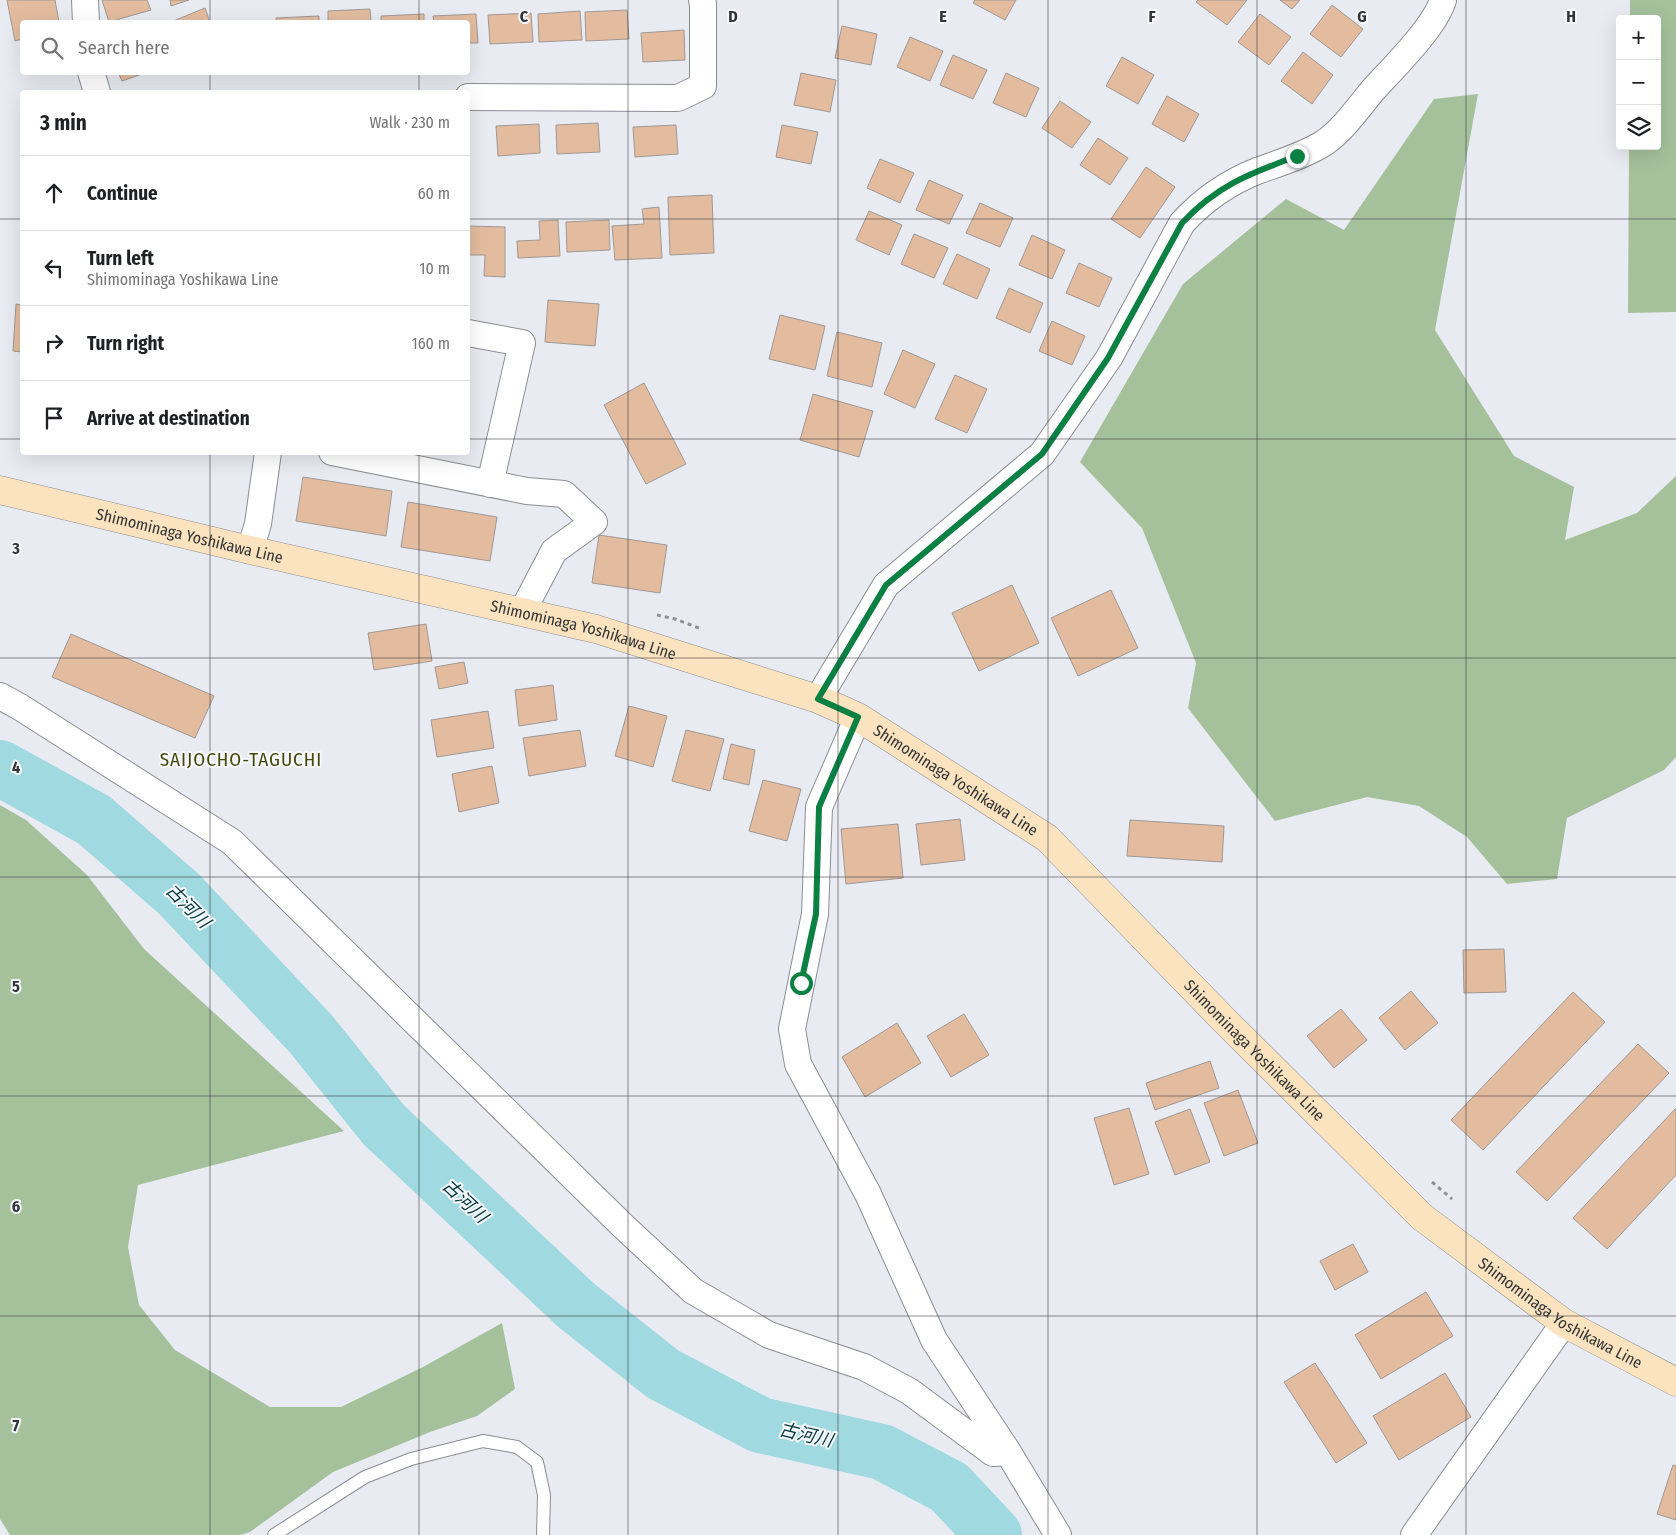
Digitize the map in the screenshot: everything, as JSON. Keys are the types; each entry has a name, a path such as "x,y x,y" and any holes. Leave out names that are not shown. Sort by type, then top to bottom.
{"main road":[{"name":"Shimominaga Yoshikawa Line","path":"0,490 250,550 596,629 818,699 858,717 1047,838 1231,1027 1422,1218 1564,1324 1676,1382"}],"street":[{"path":"85,0 86,20"},
{"path":"470,97 678,98 703,86 702,0"},
{"path":"818,699 886,585 1042,454 1108,358 1182,223 1198,206 1222,188 1324,143 1344,124 1427,29 1443,0"},
{"path":"92,75 96,90"},
{"path":"470,333 522,343 490,484"},
{"path":"250,550 258,524 268,455"},
{"path":"347,455 527,491 564,494 594,522 554,551 522,612"},
{"path":"0,696 20,706 232,842 615,1218 693,1290 769,1335 864,1367 909,1391 993,1453 1008,1452"},
{"path":"858,717 819,807 816,914 792,1029 798,1064 868,1194 934,1340 1008,1452 1058,1535"},
{"path":"1414,1535 1564,1324"}],"lane":[{"path":"274,1535 365,1477 411,1459 483,1441 517,1448 537,1462 544,1495 543,1535"}],"path":[{"path":"656,614 702,629"},
{"path":"1428,1178 1457,1204"}],"green space":[{"path":"1630,0 1676,0 1676,312 1628,313 1629,150 1661,150 1661,15 1630,15"},
{"path":"1478,94 1435,330 1514,456 1574,487 1565,540 1637,513 1676,476 1676,757 1664,770 1567,818 1557,879 1507,884 1467,837 1419,806 1367,797 1275,821 1188,708 1196,663 1142,528 1080,462 1183,284 1286,199 1344,230 1434,99"},
{"path":"0,805 26,820 87,875 144,949 344,1131 138,1185 128,1247 139,1305 175,1350 270,1407 341,1407 423,1367 502,1323 515,1389 477,1416 430,1432 333,1472 250,1532 240,1535 10,1535 0,1519"}],"building":[{"path":"7,0 55,0 59,20 20,20 20,40 15,41"},
{"path":"102,0 147,0 151,10 116,20 108,20"},
{"path":"170,0 189,0 171,6"},
{"path":"975,0 1016,0 1005,20 973,3"},
{"path":"1198,0 1247,0 1227,25 1196,2"},
{"path":"1280,0 1300,0 1292,9"},
{"path":"1332,5 1363,29 1341,57 1310,34"},
{"path":"205,8 209,20 176,20"},
{"path":"370,9 371,20 328,20 328,11"},
{"path":"627,10 629,39 586,41 585,12"},
{"path":"580,11 582,40 539,42 538,14"},
{"path":"531,13 533,42 490,44 488,15"},
{"path":"424,14 424,20 381,20 381,16"},
{"path":"476,14 478,43 470,43 470,20 434,20 433,16"},
{"path":"1260,14 1291,37 1269,65 1238,42"},
{"path":"319,16 319,20 276,20 276,18"},
{"path":"842,26 877,34 871,65 835,58"},
{"path":"684,30 685,60 643,62 641,33"},
{"path":"910,37 943,51 930,81 897,67"},
{"path":"1303,52 1333,75 1312,104 1281,81"},
{"path":"953,55 987,70 973,99 940,85"},
{"path":"1122,57 1154,75 1138,104 1106,86"},
{"path":"801,73 836,80 830,112 794,105"},
{"path":"1006,73 1039,88 1026,117 993,103"},
{"path":"119,75 139,75 122,81"},
{"path":"1167,96 1199,114 1184,142 1152,124"},
{"path":"1060,101 1091,122 1072,148 1042,128"},
{"path":"598,123 600,152 557,154 556,125"},
{"path":"539,124 540,153 498,156 496,126"},
{"path":"676,125 678,154 635,157 633,127"},
{"path":"782,125 818,132 811,164 776,157"},
{"path":"1098,138 1128,158 1110,185 1080,165"},
{"path":"880,159 914,173 900,203 867,188"},
{"path":"1146,167 1175,187 1140,238 1111,219"},
{"path":"929,180 963,195 949,224 916,210"},
{"path":"712,195 714,253 670,255 668,197"},
{"path":"980,203 1013,218 1000,247 966,233"},
{"path":"659,207 662,258 615,260 612,226 644,224 642,209"},
{"path":"869,211 902,225 889,255 856,240"},
{"path":"558,220 560,256 518,258 517,241 540,240 539,221"},
{"path":"609,220 610,250 567,252 566,222"},
{"path":"470,226 505,227 505,277 484,276 485,255 470,255"},
{"path":"914,234 948,248 934,278 901,264"},
{"path":"1032,235 1065,250 1052,279 1019,265"},
{"path":"957,254 990,269 977,299 943,284"},
{"path":"1079,263 1112,278 1099,307 1066,293"},
{"path":"1009,288 1043,303 1030,333 996,318"},
{"path":"548,300 599,304 595,346 545,342"},
{"path":"16,304 20,305 20,352 13,351"},
{"path":"780,315 825,326 815,370 769,359"},
{"path":"1052,321 1085,336 1072,365 1039,351"},
{"path":"837,332 882,343 872,387 827,376"},
{"path":"903,350 935,364 915,408 884,394"},
{"path":"955,375 987,389 967,433 935,419"},
{"path":"644,383 686,464 646,484 604,405"},
{"path":"813,394 873,411 859,457 800,440"},
{"path":"303,477 392,491 386,536 296,521"},
{"path":"408,502 497,517 490,561 401,547"},
{"path":"599,535 667,545 660,593 592,583"},
{"path":"1012,585 1039,643 979,671 952,613"},
{"path":"1111,590 1138,648 1078,676 1051,618"},
{"path":"426,624 432,661 374,670 368,633"},
{"path":"71,634 214,696 195,738 52,677"},
{"path":"464,662 468,683 439,689 435,667"},
{"path":"553,685 557,720 519,726 515,690"},
{"path":"629,706 667,716 653,767 615,756"},
{"path":"488,711 494,748 437,757 431,720"},
{"path":"580,730 586,766 529,776 523,738"},
{"path":"686,730 724,739 710,791 672,781"},
{"path":"731,744 755,750 749,785 723,779"},
{"path":"492,766 499,803 459,812 452,774"},
{"path":"763,780 801,789 787,841 749,831"},
{"path":"960,819 965,860 921,865 916,824"},
{"path":"1130,820 1224,826 1222,862 1127,856"},
{"path":"898,824 903,878 846,884 841,829"},
{"path":"1504,949 1506,992 1464,993 1463,950"},
{"path":"1411,991 1438,1023 1405,1050 1379,1018"},
{"path":"1573,992 1605,1022 1483,1150 1451,1120"},
{"path":"1341,1009 1367,1040 1334,1068 1307,1036"},
{"path":"964,1014 989,1055 951,1077 927,1036"},
{"path":"897,1023 921,1063 865,1097 842,1057"},
{"path":"1638,1044 1669,1073 1547,1201 1516,1172"},
{"path":"1210,1061 1219,1088 1155,1110 1146,1083"},
{"path":"1238,1090 1258,1143 1224,1156 1204,1103"},
{"path":"1129,1108 1149,1174 1114,1185 1094,1118"},
{"path":"1676,1108 1676,1175 1607,1249 1573,1218"},
{"path":"1190,1109 1210,1162 1175,1175 1155,1122"},
{"path":"1353,1244 1368,1272 1335,1290 1320,1261"},
{"path":"1426,1292 1453,1336 1381,1379 1355,1335"},
{"path":"1315,1363 1367,1443 1336,1463 1284,1382"},
{"path":"1445,1373 1471,1417 1399,1460 1373,1416"},
{"path":"1673,1465 1676,1466 1676,1520 1657,1514"}],"waterway":[{"name":"古河川","path":"0,768 94,820 179,894 311,1034 384,1125 577,1306 663,1374 760,1425 882,1452 949,1487 994,1535"}],"district":[{"name":"SAIJOCHO-TAGUCHI","path":"241,759"}],"route":[{"path":"801,983 816,914 819,807 858,717 818,699 886,585 1042,454 1108,358 1182,223 1198,206 1222,188 1255,172 1297,156"}]}
